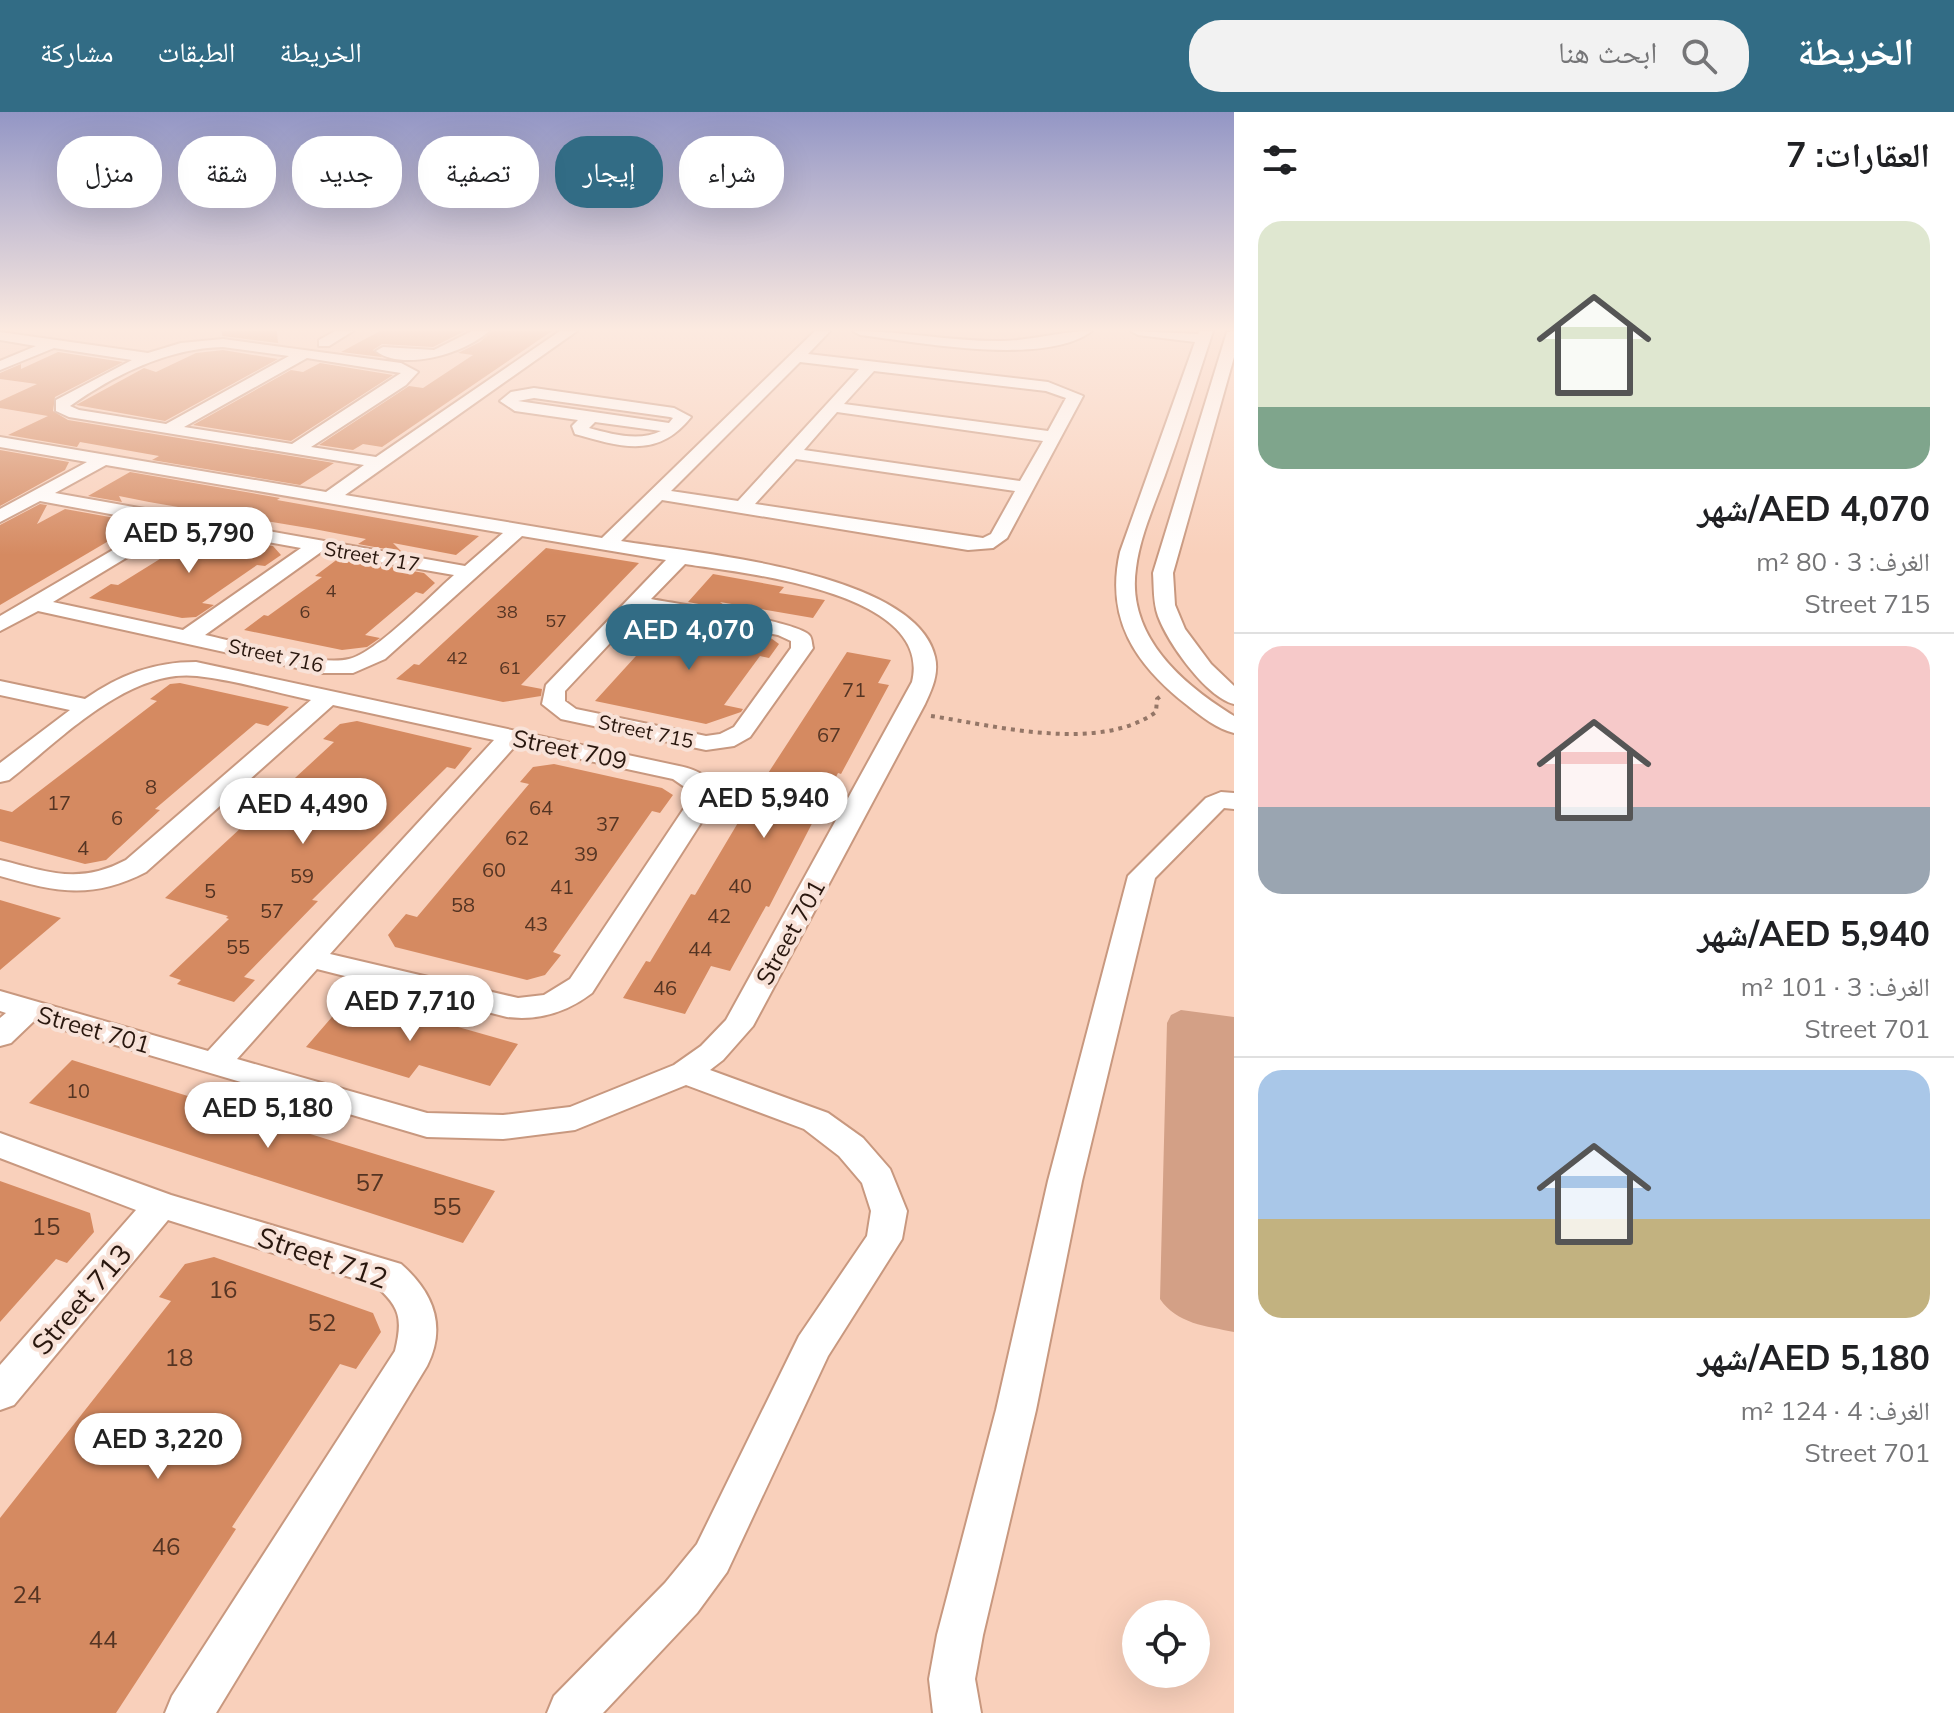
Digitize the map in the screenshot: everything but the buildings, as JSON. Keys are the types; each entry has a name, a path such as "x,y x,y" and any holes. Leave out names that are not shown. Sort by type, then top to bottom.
{"street":[{"path":"62,406 75,414 381,463"},
{"path":"170,428 210,406"},
{"path":"297,448 364,406"},
{"path":"330,497 463,406"},
{"path":"516,406 669,432 706,447"},
{"path":"616,406 682,416 669,432 645,441"},
{"path":"607,544 748,406"},
{"path":"658,494 980,545 996,541 1070,406"},
{"path":"1181,406 1131,550 1124,597 1137,636 1151,658 1179,688 1234,726"},
{"path":"1212,406 1163,573 1165,608 1179,636 1202,667 1234,697"},
{"path":"743,507 833,407 1053,437"},
{"path":"591,417 579,427 581,431 706,447"},
{"name":"Street 701","path":"0,442 810,579 838,588 883,610 911,632 925,660 925,677 909,713 738,1026 712,1053 685,1073 575,1118 503,1127 427,1125 14,1005"},
{"path":"791,453 1026,487"},
{"path":"0,516 105,459"},
{"name":"Street 717","path":"40,496 468,572"},
{"path":"0,625 175,521"},
{"name":"Street 716","path":"37,605 320,666 353,666 377,654 517,530"},
{"path":"189,636 316,546"},
{"name":"Street 715","path":"640,603 784,630 801,638 802,648 742,732 726,741 706,743 569,714 553,704 554,690 640,603 680,557"},
{"name":"Street 709","path":"0,775 90,707 136,677 168,669 213,671 326,699 689,776 698,781 704,792 702,801 581,986 565,1000 526,1010 310,958"},
{"path":"0,688 90,707"},
{"path":"0,868 68,885 98,884 116,878 136,866 326,699"},
{"path":"215,1063 510,737"},
{"path":"957,1713 952,1679 960,1635 1016,1410 1065,1181 1142,876 1215,803 1234,801"},
{"path":"0,1036 14,1005"},
{"path":"571,1713 681,1598 712,1558 813,1347 884,1239 889,1211 878,1178 851,1147 816,1121 685,1073"},
{"name":"Street 712","path":"0,1145 161,1205 388,1274 408,1291 418,1308 420,1332 413,1355 189,1713"},
{"name":"Street 713","path":"0,1393 161,1205"}],"path":[{"path":"909,713 1064,733 1105,733 1146,721 1156,712 1157,699 1179,688"}],"shaded area":[{"path":"1181,1010 1234,1017 1234,1332 1184,1319 1160,1299 1167,1023 1171,1015"}]}
